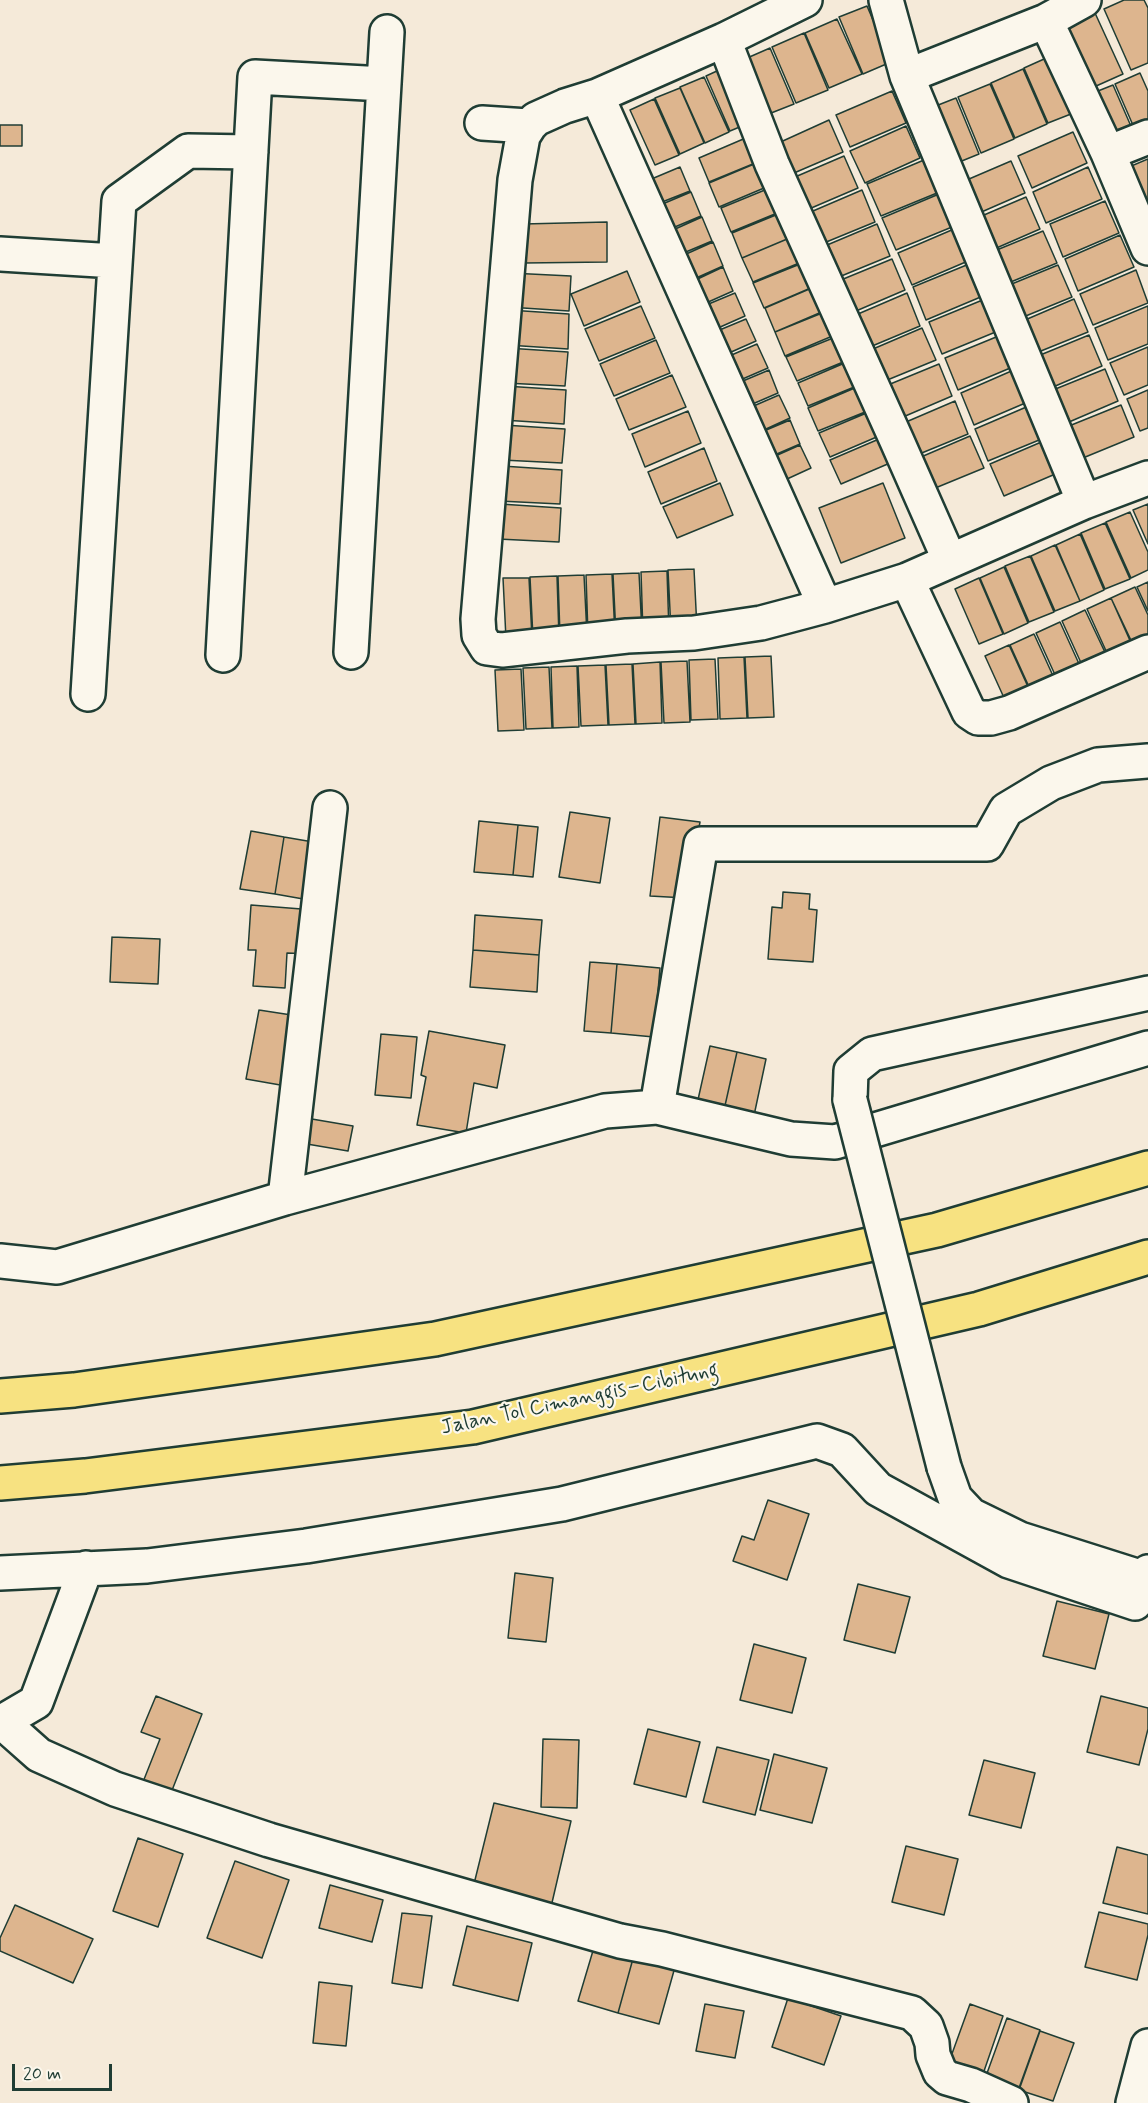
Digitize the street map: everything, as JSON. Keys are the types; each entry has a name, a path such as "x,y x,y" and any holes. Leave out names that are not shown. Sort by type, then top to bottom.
{"highway":[{"path":"0,1396 74,1390 435,1339 937,1230 1148,1168"},
{"name":"Jalan Tol Cimanggis–Cibitung","path":"0,1483 85,1476 473,1427 979,1309 1148,1257"}],"street":[{"path":"806,0 724,40 597,96 565,106 536,119 528,126 523,136 515,180 479,607 479,635 487,648 519,649 627,636 694,633 761,623 908,580 1084,502 1148,478"},
{"path":"886,0 908,76 1084,502"},
{"path":"908,76 1046,21 1084,0"},
{"path":"1046,21 1108,153 1148,248"},
{"path":"351,651 387,32"},
{"path":"724,40 772,164 950,561"},
{"path":"223,655 255,77 384,84"},
{"path":"597,96 825,606"},
{"path":"482,123 528,126"},
{"path":"1108,153 1148,137"},
{"path":"88,694 119,201 188,151 250,152"},
{"path":"0,254 115,261"},
{"path":"908,580 969,712 978,718 991,718 1009,713 1148,652"},
{"path":"657,1107 701,844 987,844 1006,810 1051,783 1098,765 1148,760"},
{"path":"285,1198 330,807"},
{"path":"0,1573 147,1566 306,1546 562,1504 817,1441 842,1450 878,1489 1009,1561 1135,1603 1147,1577 1020,1539 971,1515 955,1498 944,1467 850,1100 851,1071 872,1054 1148,993"},
{"path":"0,1261 57,1267 285,1198 605,1111 657,1107 791,1139 835,1142 1148,1048"},
{"path":"87,1568 36,1702 2,1723 39,1755 115,1789 269,1840 620,1941 663,1949 912,2013 927,2026 933,2055 940,2072 947,2078 971,2085 1011,2103"},
{"path":"1133,2103 1148,2046"}],"building":[{"path":"1124,0 1144,0 1148,8 1148,63 1131,70 1104,9"},
{"path":"867,6 891,62 863,74 839,17"},
{"path":"1095,13 1123,74 1085,91 1058,29"},
{"path":"837,19 862,74 829,88 805,33"},
{"path":"804,33 828,90 796,103 772,47"},
{"path":"770,48 794,104 761,117 738,62"},
{"path":"1053,55 1076,112 1048,123 1024,68"},
{"path":"730,65 754,121 730,131 706,76"},
{"path":"1023,69 1047,124 1015,138 991,83"},
{"path":"1140,73 1148,91 1148,135 1139,139 1115,84"},
{"path":"704,77 729,132 705,143 680,87"},
{"path":"990,84 1014,139 981,153 958,97"},
{"path":"1113,85 1137,140 1111,150 1088,95"},
{"path":"680,88 704,143 680,154 655,98"},
{"path":"892,91 906,123 850,147 836,115"},
{"path":"956,98 979,154 947,167 923,111"},
{"path":"654,99 679,155 655,165 630,110"},
{"path":"829,120 843,152 787,176 774,145"},
{"path":"0,125 22,125 22,146 0,146"},
{"path":"906,126 920,158 865,183 850,151"},
{"path":"1073,132 1087,163 1032,188 1018,156"},
{"path":"755,134 765,159 709,182 699,158"},
{"path":"844,156 858,188 802,212 788,180"},
{"path":"766,159 776,183 719,207 709,183"},
{"path":"1148,159 1148,225 1122,170"},
{"path":"924,160 937,193 881,216 867,184"},
{"path":"1011,161 1025,193 970,217 955,185"},
{"path":"680,167 690,191 652,206 642,183"},
{"path":"1088,167 1102,199 1046,223 1033,192"},
{"path":"777,185 787,209 731,232 721,208"},
{"path":"862,190 875,222 819,245 806,214"},
{"path":"691,192 701,216 663,232 653,208"},
{"path":"939,194 952,227 896,250 882,218"},
{"path":"1026,197 1040,229 985,253 970,221"},
{"path":"1105,201 1119,233 1063,257 1050,224"},
{"path":"788,210 799,234 742,258 732,233"},
{"path":"702,217 712,241 674,257 664,234"},
{"path":"607,222 607,262 524,263 523,224"},
{"path":"877,224 890,256 834,279 820,248"},
{"path":"954,229 968,261 912,285 898,253"},
{"path":"1043,231 1057,263 1001,286 987,254"},
{"path":"799,234 809,259 753,282 742,258"},
{"path":"1120,235 1134,267 1078,291 1065,259"},
{"path":"713,242 723,266 685,283 675,259"},
{"path":"892,259 905,290 849,314 836,282"},
{"path":"810,260 820,284 764,308 753,283"},
{"path":"969,264 983,296 926,320 913,287"},
{"path":"1058,265 1072,297 1016,320 1002,288"},
{"path":"723,267 733,291 697,307 687,284"},
{"path":"1136,270 1148,303 1093,325 1080,294"},
{"path":"627,271 640,302 584,326 571,294"},
{"path":"510,273 571,276 569,311 508,307"},
{"path":"821,284 831,308 775,332 765,308"},
{"path":"735,293 745,316 709,332 699,308"},
{"path":"907,293 920,326 865,349 851,317"},
{"path":"985,299 998,331 942,354 929,322"},
{"path":"1074,299 1088,332 1031,355 1018,323"},
{"path":"641,306 655,338 599,361 585,329"},
{"path":"1148,306 1148,344 1108,360 1095,328"},
{"path":"832,309 842,332 785,356 775,332"},
{"path":"509,310 569,314 568,349 507,345"},
{"path":"746,319 756,341 720,357 710,334"},
{"path":"922,328 936,360 880,383 866,352"},
{"path":"843,334 853,358 797,381 786,357"},
{"path":"1001,335 1015,366 958,390 945,358"},
{"path":"1089,335 1102,366 1046,390 1033,358"},
{"path":"656,340 670,373 614,396 600,364"},
{"path":"757,344 768,368 731,384 720,360"},
{"path":"1148,347 1148,385 1124,395 1110,363"},
{"path":"507,348 568,352 565,386 505,383"},
{"path":"854,359 864,383 808,406 798,383"},
{"path":"939,364 952,396 896,420 883,387"},
{"path":"1016,369 1030,401 974,425 961,393"},
{"path":"1105,369 1118,401 1062,425 1048,392"},
{"path":"769,370 778,393 741,409 731,386"},
{"path":"672,375 686,407 629,430 616,399"},
{"path":"864,384 875,408 818,431 808,408"},
{"path":"505,386 566,390 564,424 503,420"},
{"path":"1148,390 1148,428 1140,431 1127,399"},
{"path":"779,395 790,418 753,435 742,411"},
{"path":"955,401 968,434 912,457 899,425"},
{"path":"1031,405 1044,438 988,461 975,429"},
{"path":"1121,405 1134,437 1078,460 1064,428"},
{"path":"876,409 886,433 830,457 819,433"},
{"path":"688,411 701,443 645,467 632,434"},
{"path":"790,420 800,444 763,460 752,436"},
{"path":"504,425 565,429 562,463 502,460"},
{"path":"886,436 897,460 841,484 830,460"},
{"path":"970,436 984,468 928,491 914,460"},
{"path":"1046,440 1060,472 1004,496 990,464"},
{"path":"800,445 811,468 774,485 764,461"},
{"path":"704,448 717,481 661,504 648,472"},
{"path":"502,466 562,470 560,504 499,501"},
{"path":"720,483 733,515 677,538 663,507"},
{"path":"883,483 905,538 841,563 819,508"},
{"path":"500,504 561,508 559,542 498,539"},
{"path":"1148,504 1148,544 1133,510"},
{"path":"1130,512 1148,552 1148,570 1131,578 1106,522"},
{"path":"1105,523 1130,579 1105,589 1081,533"},
{"path":"1080,534 1104,590 1080,601 1056,545"},
{"path":"1055,545 1080,601 1055,611 1031,556"},
{"path":"1030,556 1054,612 1029,622 1005,566"},
{"path":"1004,567 1028,623 1004,634 980,578"},
{"path":"694,569 697,629 671,631 668,570"},
{"path":"667,571 669,632 643,633 641,572"},
{"path":"639,573 642,633 616,635 613,574"},
{"path":"612,574 615,635 588,635 586,575"},
{"path":"584,575 587,635 560,636 558,576"},
{"path":"557,576 559,637 533,638 530,577"},
{"path":"503,578 529,578 532,638 506,639"},
{"path":"979,578 1003,634 979,644 955,589"},
{"path":"1148,582 1148,611 1137,587"},
{"path":"1135,587 1148,615 1148,648 1137,653 1111,598"},
{"path":"1111,598 1136,654 1112,664 1087,609"},
{"path":"1085,610 1111,665 1087,676 1062,621"},
{"path":"1060,622 1085,677 1061,688 1036,633"},
{"path":"1034,634 1059,689 1035,700 1010,645"},
{"path":"1009,645 1034,700 1010,711 985,656"},
{"path":"771,656 774,717 748,718 745,657"},
{"path":"744,657 747,718 720,719 718,658"},
{"path":"715,659 718,719 691,720 689,660"},
{"path":"687,661 690,722 664,723 661,662"},
{"path":"660,662 662,723 636,724 633,664"},
{"path":"632,664 635,724 609,725 606,665"},
{"path":"605,665 608,725 581,726 578,666"},
{"path":"577,666 579,727 553,728 551,667"},
{"path":"549,667 552,728 526,729 523,668"},
{"path":"521,669 524,730 498,731 495,670"},
{"path":"570,812 610,818 600,883 559,877"},
{"path":"660,817 700,822 686,898 650,896"},
{"path":"479,821 518,825 513,875 474,872"},
{"path":"518,825 538,827 533,877 513,875"},
{"path":"251,831 284,837 275,894 240,889"},
{"path":"284,837 319,843 309,900 275,894"},
{"path":"783,892 810,894 809,909 817,910 813,962 768,959 772,907 782,908"},
{"path":"251,905 314,910 311,954 287,953 285,988 253,986 256,950 248,950"},
{"path":"475,915 542,920 539,955 473,950"},
{"path":"112,937 160,939 158,984 110,982"},
{"path":"473,950 539,955 537,992 470,987"},
{"path":"590,962 617,964 611,1033 584,1031"},
{"path":"617,964 660,968 654,1037 611,1033"},
{"path":"259,1010 298,1016 286,1086 246,1079"},
{"path":"429,1031 505,1045 497,1088 474,1083 466,1133 417,1125 426,1077 421,1075"},
{"path":"381,1034 417,1037 411,1098 375,1095"},
{"path":"710,1046 737,1052 722,1119 695,1113"},
{"path":"737,1052 766,1059 752,1125 722,1119"},
{"path":"306,1118 353,1126 348,1151 301,1143"},
{"path":"768,1500 809,1514 787,1580 733,1561 742,1536 754,1540"},
{"path":"515,1573 553,1578 546,1642 508,1638"},
{"path":"858,1584 910,1597 895,1653 844,1640"},
{"path":"1057,1601 1109,1614 1095,1669 1043,1656"},
{"path":"754,1644 806,1658 792,1713 740,1700"},
{"path":"156,1696 202,1714 169,1798 141,1787 160,1739 141,1732"},
{"path":"1101,1696 1148,1708 1148,1729 1139,1765 1087,1752"},
{"path":"648,1729 700,1742 686,1797 634,1784"},
{"path":"543,1739 579,1740 577,1808 541,1807"},
{"path":"717,1747 769,1760 755,1815 703,1802"},
{"path":"774,1754 827,1768 812,1823 760,1810"},
{"path":"984,1760 1035,1773 1021,1828 969,1815"},
{"path":"494,1803 571,1821 551,1907 473,1888"},
{"path":"138,1838 183,1854 158,1927 113,1911"},
{"path":"906,1846 958,1859 944,1915 892,1902"},
{"path":"1117,1847 1148,1855 1148,1914 1103,1903"},
{"path":"235,1861 289,1880 262,1958 207,1938"},
{"path":"330,1885 383,1900 372,1942 319,1928"},
{"path":"15,1905 93,1939 73,1983 0,1951 0,1938"},
{"path":"1099,1912 1148,1924 1148,1935 1137,1980 1085,1967"},
{"path":"402,1913 432,1916 422,1988 392,1983"},
{"path":"467,1926 532,1943 518,2001 453,1985"},
{"path":"595,1944 634,1955 618,2013 578,2001"},
{"path":"634,1955 675,1967 659,2024 618,2013"},
{"path":"319,1982 352,1986 346,2046 313,2043"},
{"path":"788,1998 841,2016 824,2065 772,2047"},
{"path":"705,2004 744,2011 735,2058 696,2051"},
{"path":"970,2004 1003,2016 983,2074 949,2062"},
{"path":"1007,2018 1040,2030 1019,2088 986,2076"},
{"path":"1040,2031 1074,2043 1053,2101 1019,2090"}]}
